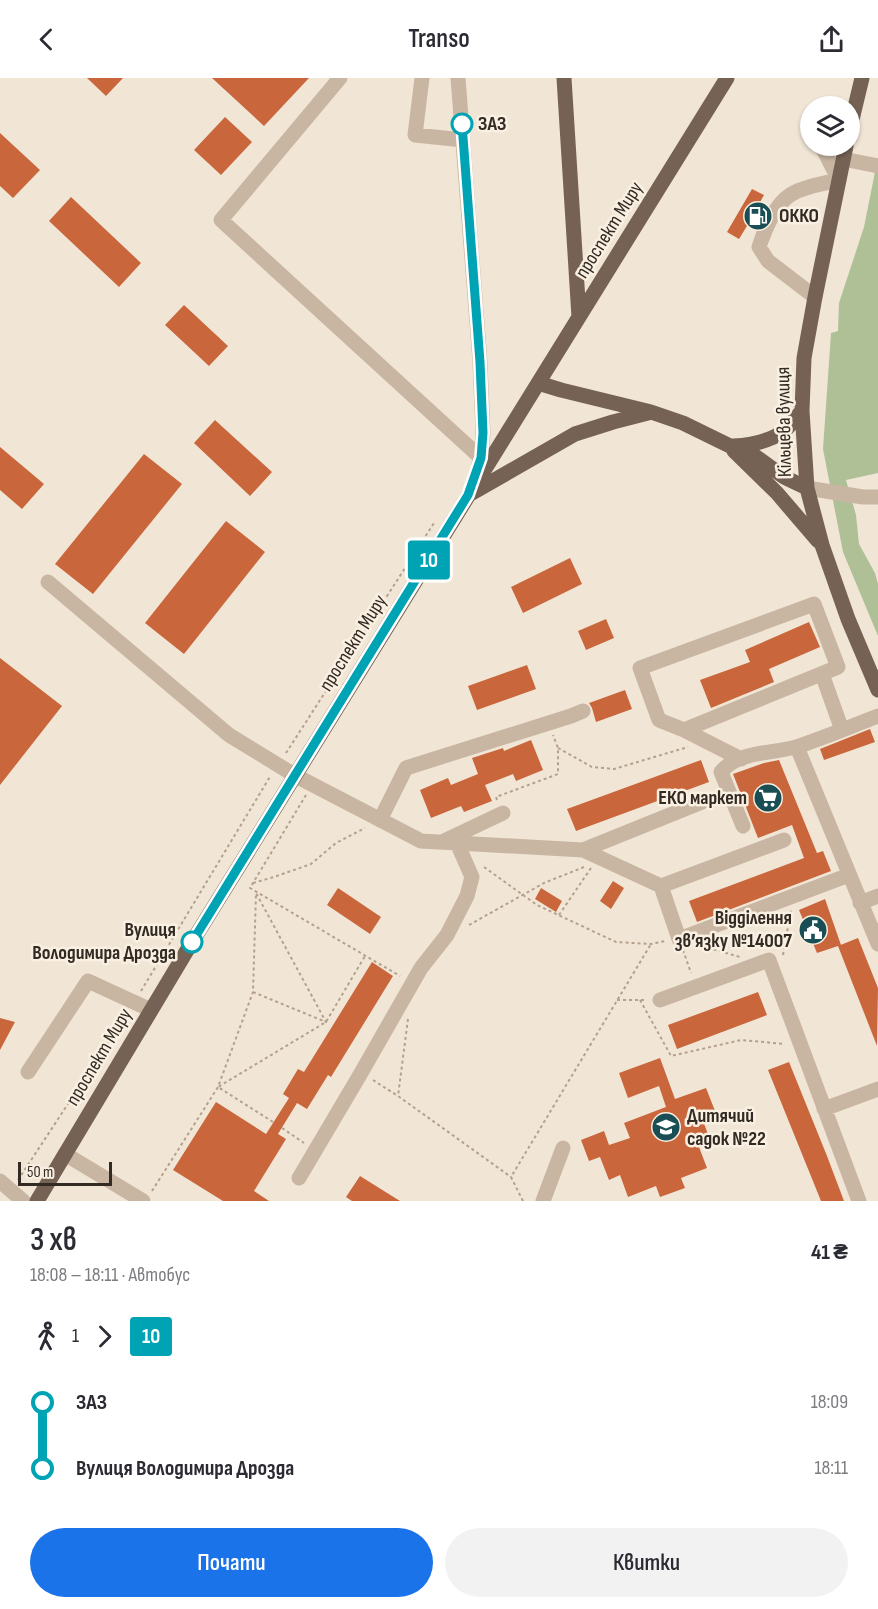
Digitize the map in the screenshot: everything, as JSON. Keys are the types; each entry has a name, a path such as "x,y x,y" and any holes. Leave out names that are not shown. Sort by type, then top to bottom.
{"main road":[{"path":"564,78 579,317"},
{"name":"проспект Миру","path":"37,1201 151,1010 727,78"},
{"path":"858,96 862,78"},
{"name":"Кільцева вулиця","path":"843,156 804,358 802,411 807,488 822,545 848,619 878,690"},
{"path":"538,383 651,412 683,423 755,456 784,477 807,488"},
{"path":"730,446 751,445 770,439 786,429 802,411"},
{"path":"468,495 575,434 651,412"},
{"path":"730,446 777,493 822,545"}],"street":[{"path":"340,78 221,220 481,458"},
{"path":"422,78 415,135 463,140"},
{"path":"458,78 480,362 483,433 481,458 468,495"},
{"path":"815,297 768,261 759,247 774,213 790,195 809,187 839,180 827,156"},
{"path":"854,156 878,166"},
{"path":"807,488 863,497 878,496"},
{"path":"48,582 229,735 296,776 421,841 583,850 661,886 784,840"},
{"path":"684,730 838,667 814,604 640,668 659,720 741,759"},
{"path":"822,674 842,730"},
{"path":"380,820 406,768 583,711"},
{"path":"743,826 722,772 728,764 775,750 797,747 878,716"},
{"path":"797,747 878,944"},
{"path":"583,850 702,802"},
{"path":"442,842 503,813"},
{"path":"299,1178 421,968 447,935 466,896 472,877 457,843"},
{"path":"661,886 679,939 849,875"},
{"path":"860,903 878,896"},
{"path":"660,1000 769,960 859,1201"},
{"path":"28,1072 88,981 151,1010"},
{"path":"824,1109 878,1089"},
{"path":"543,1201 563,1148"},
{"path":"65,1154 148,1196"},
{"path":"5,1186 23,1201"}],"path":[{"path":"5,1186 134,1002 278,765 439,515"},
{"path":"503,813 496,797 558,774 558,748 592,767 615,769 696,745"},
{"path":"313,785 250,888 256,892 326,1022"},
{"path":"253,883 311,864 336,843 380,820"},
{"path":"478,862 537,905 616,942 651,944 679,939 762,963"},
{"path":"464,927 544,883 595,862 559,915"},
{"path":"148,1196 218,1087 253,992 256,892"},
{"path":"782,963 793,896"},
{"path":"679,939 696,988"},
{"path":"523,1201 511,1178 651,944"},
{"path":"218,1087 326,1022 365,956"},
{"path":"253,992 326,1022"},
{"path":"617,1000 660,1000"},
{"path":"640,1000 671,1056 741,1040 801,1046"},
{"path":"361,1073 398,1096"},
{"path":"218,1087 273,1122"},
{"path":"282,1128 315,1151"}],"green space":[{"path":"875,172 878,173 878,473 846,480 856,515 859,544 875,573 878,584 878,636 843,552 823,449 831,333 838,331 839,303 864,227"}],"building":[{"path":"87,78 123,78 106,96"},
{"path":"212,78 309,78 264,126"},
{"path":"225,117 252,142 221,175 194,150"},
{"path":"0,133 40,170 13,198 0,186"},
{"name":"ОККО","path":"752,189 764,195 759,204 766,208 757,225 750,221 739,239 727,232"},
{"path":"71,197 141,263 119,287 49,221"},
{"path":"184,305 228,346 209,366 165,325"},
{"path":"215,420 272,472 250,496 194,443"},
{"path":"0,447 44,484 22,509 0,490"},
{"path":"144,454 182,484 93,594 55,564"},
{"path":"226,521 265,552 184,654 145,623"},
{"path":"570,558 582,584 523,613 511,587"},
{"path":"606,619 614,638 586,650 578,631"},
{"path":"809,622 820,647 769,669 774,682 711,708 700,680 750,662 745,650"},
{"path":"0,658 62,706 0,785"},
{"path":"527,665 536,689 477,710 468,686"},
{"path":"625,690 632,709 596,722 589,703"},
{"path":"870,729 875,742 824,760 820,749"},
{"path":"531,740 543,770 516,781 513,774 485,785 492,801 464,812 461,806 431,818 420,790 448,778 451,785 478,774 472,758 503,748 504,751"},
{"path":"701,760 709,782 576,831 567,809"},
{"path":"779,760 817,853 823,851 831,871 697,922 689,901 804,858 792,825 758,838 733,774"},
{"path":"613,881 624,888 611,909 600,901"},
{"path":"338,888 381,917 370,934 327,905"},
{"path":"541,888 562,901 556,912 535,899"},
{"path":"825,899 841,945 817,953 799,910"},
{"path":"858,938 878,988 877,1046 838,946"},
{"path":"372,962 393,976 331,1077 328,1075 307,1109 297,1103 278,1134 286,1139 254,1191 269,1201 223,1201 173,1170 216,1102 266,1134 289,1098 283,1094 298,1069 304,1072"},
{"path":"758,992 767,1015 677,1049 668,1025"},
{"path":"0,1018 15,1022 0,1050"},
{"name":"Дитячий садок №22","path":"660,1058 675,1099 706,1088 717,1116 703,1121 711,1142 699,1147 707,1168 681,1178 685,1188 660,1197 656,1186 628,1197 620,1175 609,1180 600,1157 589,1161 581,1140 604,1131 609,1145 630,1138 624,1123 666,1107 659,1086 628,1098 619,1073"},
{"path":"789,1062 844,1201 821,1201 768,1070"},
{"path":"360,1176 400,1201 352,1201 346,1197"}],"bus line":[{"name":"10","path":"192,942 468,495 481,458 483,433 480,362 462,124"}],"place":[{"name":"ЗАЗ","path":"462,124"},
{"name":"ОККО","path":"758,216"},
{"name":"ЕКО маркет","path":"768,798"},
{"name":"Відділення зв’язку №14007","path":"813,930"},
{"name":"Вулиця Володимира Дрозда","path":"192,942"},
{"name":"Дитячий садок №22","path":"666,1127"}]}
